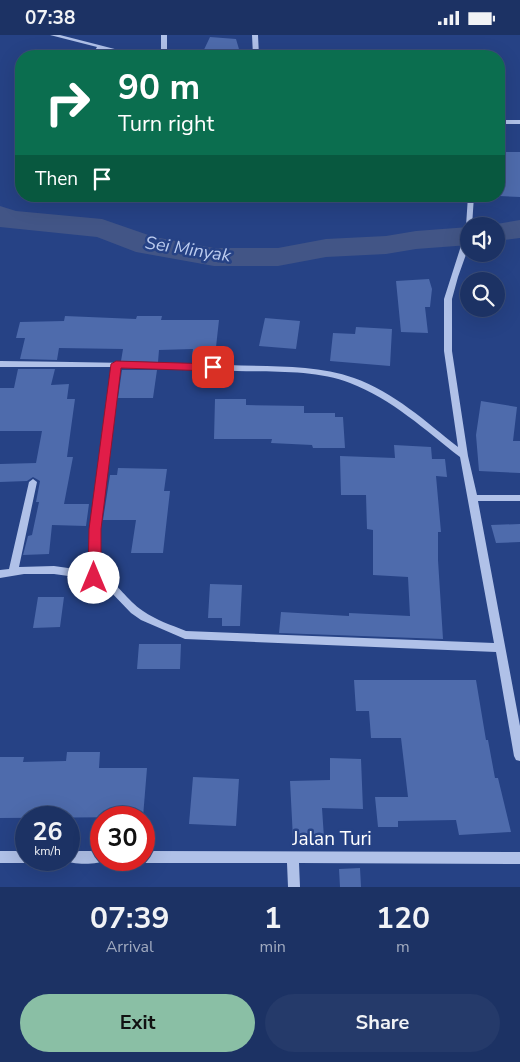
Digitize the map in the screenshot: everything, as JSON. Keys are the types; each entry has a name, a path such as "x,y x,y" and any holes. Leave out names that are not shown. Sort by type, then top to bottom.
{"street":[{"path":"53,35 113,50"},
{"path":"88,35 88,44"},
{"path":"164,35 164,50"},
{"path":"255,35 256,50"},
{"path":"505,122 520,123"},
{"path":"470,217 471,202"},
{"path":"460,260 448,299 448,351 464,456 520,756"},
{"path":"0,364 116,364 272,369 335,376 370,389 400,407 464,456"},
{"path":"94,578 95,529 116,364"},
{"path":"13,571 33,481"},
{"path":"473,498 520,498"},
{"path":"0,574 13,571 68,571 94,578 106,582 140,615 185,635 500,648"},
{"path":"0,857 15,857"},
{"name":"Jalan Turi","path":"155,857 520,858"},
{"path":"293,857 294,887"}],"building":[{"path":"210,37 236,39 239,50 204,50"},
{"path":"505,152 520,152 520,197 505,196"},
{"path":"429,279 432,289 430,307 425,307 428,333 401,332 396,281"},
{"path":"65,316 136,319 137,316 162,316 161,320 219,320 215,356 192,356 193,349 159,350 158,362 121,361 123,349 59,348 57,360 20,359 25,338 16,338 20,322 64,321"},
{"path":"265,318 300,321 296,349 259,346"},
{"path":"356,327 392,329 390,366 330,361 333,333 355,334"},
{"path":"18,369 55,369 51,385 69,384 67,399 75,399 67,457 73,457 64,504 89,504 86,526 52,525 49,554 23,555 28,536 32,535 39,502 36,502 40,481 33,477 27,481 0,482 0,464 36,463 42,431 0,431 0,388 14,388"},
{"path":"122,370 157,370 153,398 118,398"},
{"path":"215,399 246,399 246,405 304,406 304,413 335,413 335,417 343,417 345,448 313,448 312,445 271,443 272,439 214,439"},
{"path":"481,401 517,407 513,441 520,441 520,473 479,471 476,435"},
{"path":"394,445 431,447 432,459 445,459 447,477 436,476 441,532 438,532 438,560 443,639 279,633 281,612 349,616 349,613 410,616 408,577 373,575 373,530 367,529 366,495 341,495 340,456 395,458"},
{"path":"118,468 167,469 164,491 170,491 163,553 131,553 136,520 103,520 110,475 117,475"},
{"path":"520,524 520,542 496,543 491,525"},
{"path":"210,584 242,585 240,626 222,626 222,618 208,618"},
{"path":"38,597 64,597 60,627 33,628"},
{"path":"139,644 181,644 180,669 137,669"},
{"path":"354,680 476,680 486,740 488,740 495,778 498,778 511,832 459,835 456,820 398,821 398,827 378,827 375,797 408,797 401,738 371,738 369,711 356,711"},
{"path":"67,752 100,752 99,768 147,768 144,806 90,806 90,817 80,817 80,806 15,806 15,818 0,818 0,757 24,757 23,762 66,761"},
{"path":"330,758 361,759 363,809 322,808 324,838 293,839 290,781 330,780"},
{"path":"193,777 239,779 236,826 189,824"},
{"path":"360,868 361,887 340,887 339,869"}],"waterway":[{"name":"Sei Minyak","path":"0,215 10,220 102,228 147,245 214,257 278,257 326,248 386,245 416,240 460,237"},
{"name":"Sei Minyak","path":"505,231 520,229"}],"route":[{"path":"94,578 95,529 116,364 213,367"}]}
